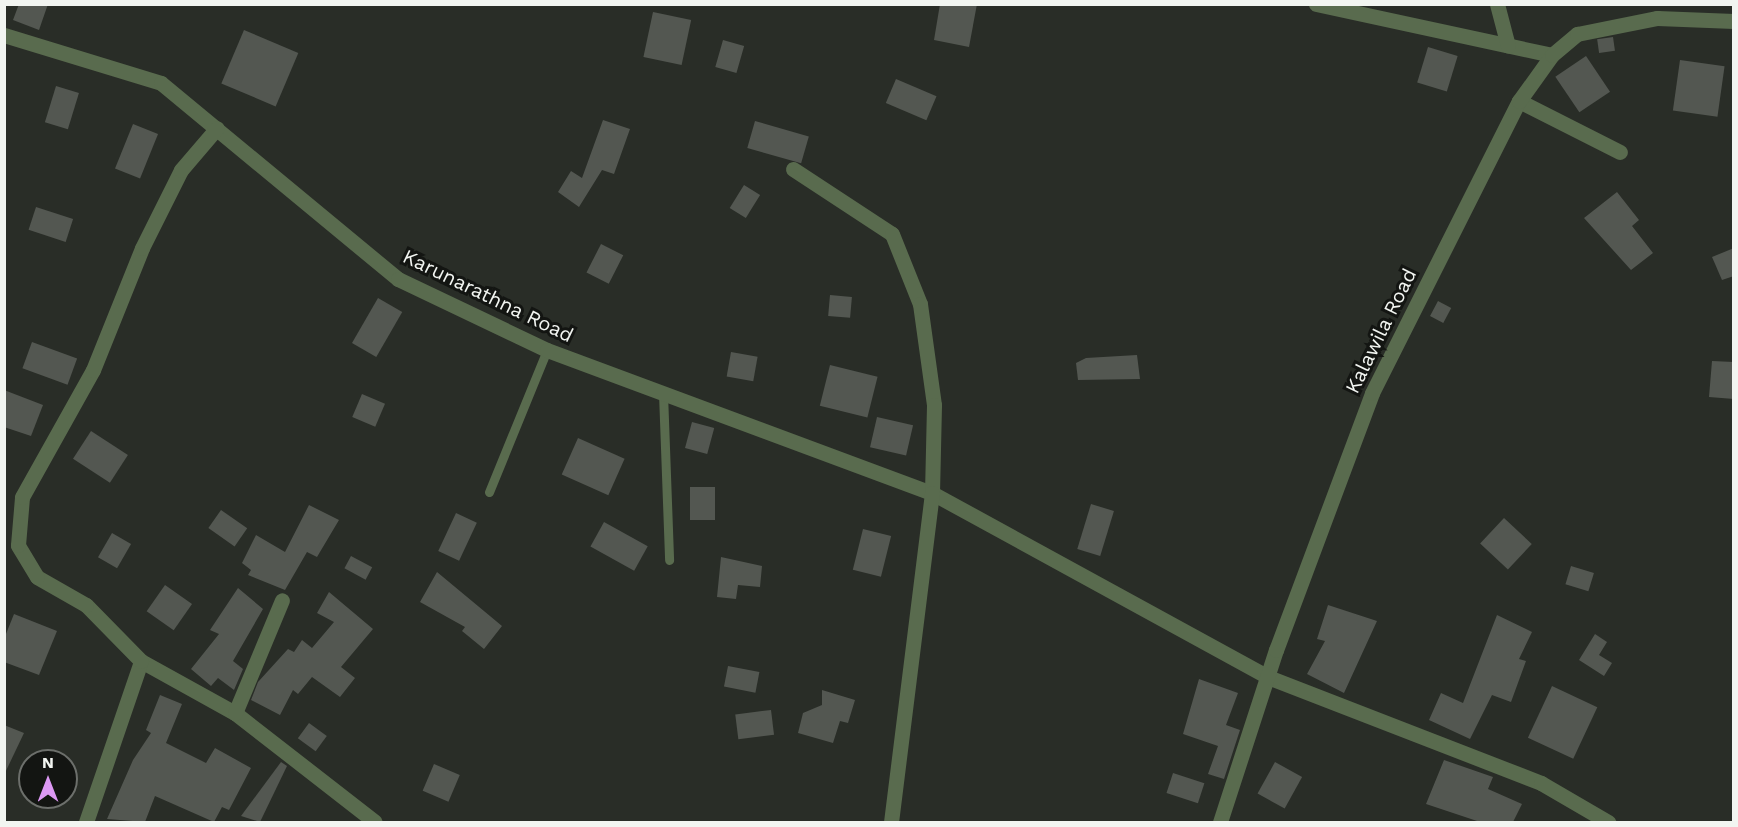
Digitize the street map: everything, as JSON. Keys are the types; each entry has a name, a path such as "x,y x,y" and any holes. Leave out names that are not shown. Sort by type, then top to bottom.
{"street":[{"path":"1316,4 1552,55"},
{"path":"1497,4 1508,46"},
{"name":"Kalawila Road","path":"1220,822 1268,677 1372,393 1519,101 1552,55 1577,34 1599,27 1656,18 1734,21"},
{"name":"Karunarathna Road","path":"4,35 161,83 398,279 547,350 932,493 1268,677 1540,783 1608,822"},
{"path":"1519,101 1620,152"},
{"path":"217,128 181,170 142,248 93,370 22,497 18,544 37,577 87,605 141,661 235,713 375,822"},
{"path":"793,169 892,234 920,304 934,405 932,493 891,822"},
{"path":"235,713 282,600"},
{"path":"86,822 141,661"}],"lane":[{"path":"489,492 547,350"},
{"path":"663,393 669,560"}],"building":[{"path":"19,4 48,4 39,30 13,20"},
{"path":"940,4 977,4 969,47 934,40"},
{"path":"653,12 691,20 682,65 643,57"},
{"path":"244,30 298,53 276,106 221,83"},
{"path":"1613,37 1615,51 1599,53 1597,39"},
{"path":"723,40 744,46 736,73 715,67"},
{"path":"1428,47 1458,56 1447,91 1417,82"},
{"path":"1586,56 1610,92 1579,112 1555,77"},
{"path":"1680,60 1725,66 1717,117 1673,111"},
{"path":"896,79 937,96 926,120 886,103"},
{"path":"56,86 79,93 68,129 45,122"},
{"path":"603,120 630,129 614,174 602,170 579,207 558,192 571,171 582,178"},
{"path":"755,121 809,136 801,163 747,148"},
{"path":"133,124 158,134 140,179 115,169"},
{"path":"744,185 760,195 746,218 730,208"},
{"path":"1617,192 1639,220 1632,226 1653,253 1631,270 1584,218"},
{"path":"36,207 73,219 66,242 29,230"},
{"path":"601,244 623,255 609,284 586,273"},
{"path":"1734,248 1734,276 1722,280 1712,257"},
{"path":"830,295 852,297 850,318 828,316"},
{"path":"378,298 402,312 376,357 352,343"},
{"path":"1438,301 1451,308 1443,323 1430,316"},
{"path":"32,342 77,358 68,385 22,368"},
{"path":"731,352 758,357 753,381 727,377"},
{"path":"1137,355 1140,379 1078,380 1076,363 1086,358"},
{"path":"1712,361 1734,362 1734,399 1709,397"},
{"path":"830,365 878,377 867,418 820,406"},
{"path":"4,390 43,405 31,436 4,427"},
{"path":"362,394 385,404 375,427 352,417"},
{"path":"877,417 913,425 906,456 870,447"},
{"path":"692,422 714,428 707,454 685,448"},
{"path":"91,431 128,455 110,483 73,459"},
{"path":"578,438 625,459 608,495 562,475"},
{"path":"690,487 715,487 715,520 690,520"},
{"path":"1091,504 1114,511 1100,556 1077,549"},
{"path":"309,505 339,520 317,557 307,552 285,590 248,575 251,570 242,563 256,535 285,552"},
{"path":"221,510 247,528 235,546 208,528"},
{"path":"456,513 477,523 459,561 438,551"},
{"path":"1504,518 1532,544 1508,570 1480,544"},
{"path":"604,522 648,546 634,571 590,546"},
{"path":"863,529 891,536 881,577 853,570"},
{"path":"112,533 131,544 117,568 98,557"},
{"path":"351,556 372,567 366,580 344,568"},
{"path":"721,557 762,566 760,587 738,585 736,599 717,597"},
{"path":"1571,566 1594,573 1588,591 1565,584"},
{"path":"437,572 502,626 484,649 462,631 465,627 420,602"},
{"path":"165,585 192,604 174,630 147,611"},
{"path":"238,588 263,609 233,661 243,669 234,690 218,678 211,686 191,669 219,634 210,630"},
{"path":"329,592 373,629 341,667 355,678 340,697 312,677 298,694 293,690 280,715 251,700 258,682 288,649 294,652 302,640 312,648 334,622 317,613"},
{"path":"1328,605 1377,621 1344,693 1307,674 1325,641 1317,639"},
{"path":"14,614 57,631 39,675 4,662 4,639"},
{"path":"1497,615 1532,632 1519,659 1526,661 1511,702 1492,695 1470,739 1429,720 1441,693 1463,703"},
{"path":"1595,634 1607,642 1599,655 1612,663 1604,676 1579,660"},
{"path":"728,666 759,672 755,693 724,687"},
{"path":"1199,679 1238,693 1226,725 1240,730 1224,779 1208,774 1218,746 1183,734"},
{"path":"1552,686 1597,707 1573,759 1528,738"},
{"path":"822,690 855,700 848,723 840,721 833,743 798,733 803,713 822,705"},
{"path":"160,695 182,704 166,743 206,763 215,748 251,768 229,810 222,807 214,822 155,796 145,822 107,819 133,760 151,733 146,730"},
{"path":"771,710 774,735 738,739 735,714"},
{"path":"309,723 327,736 316,751 298,738"},
{"path":"4,725 24,733 4,775"},
{"path":"1444,760 1493,777 1488,789 1522,804 1513,822 1480,822 1426,804"},
{"path":"281,762 287,766 260,822 241,816"},
{"path":"1275,762 1302,777 1285,809 1258,793"},
{"path":"434,764 460,775 448,802 423,791"},
{"path":"1173,773 1204,783 1198,803 1167,793"}]}
